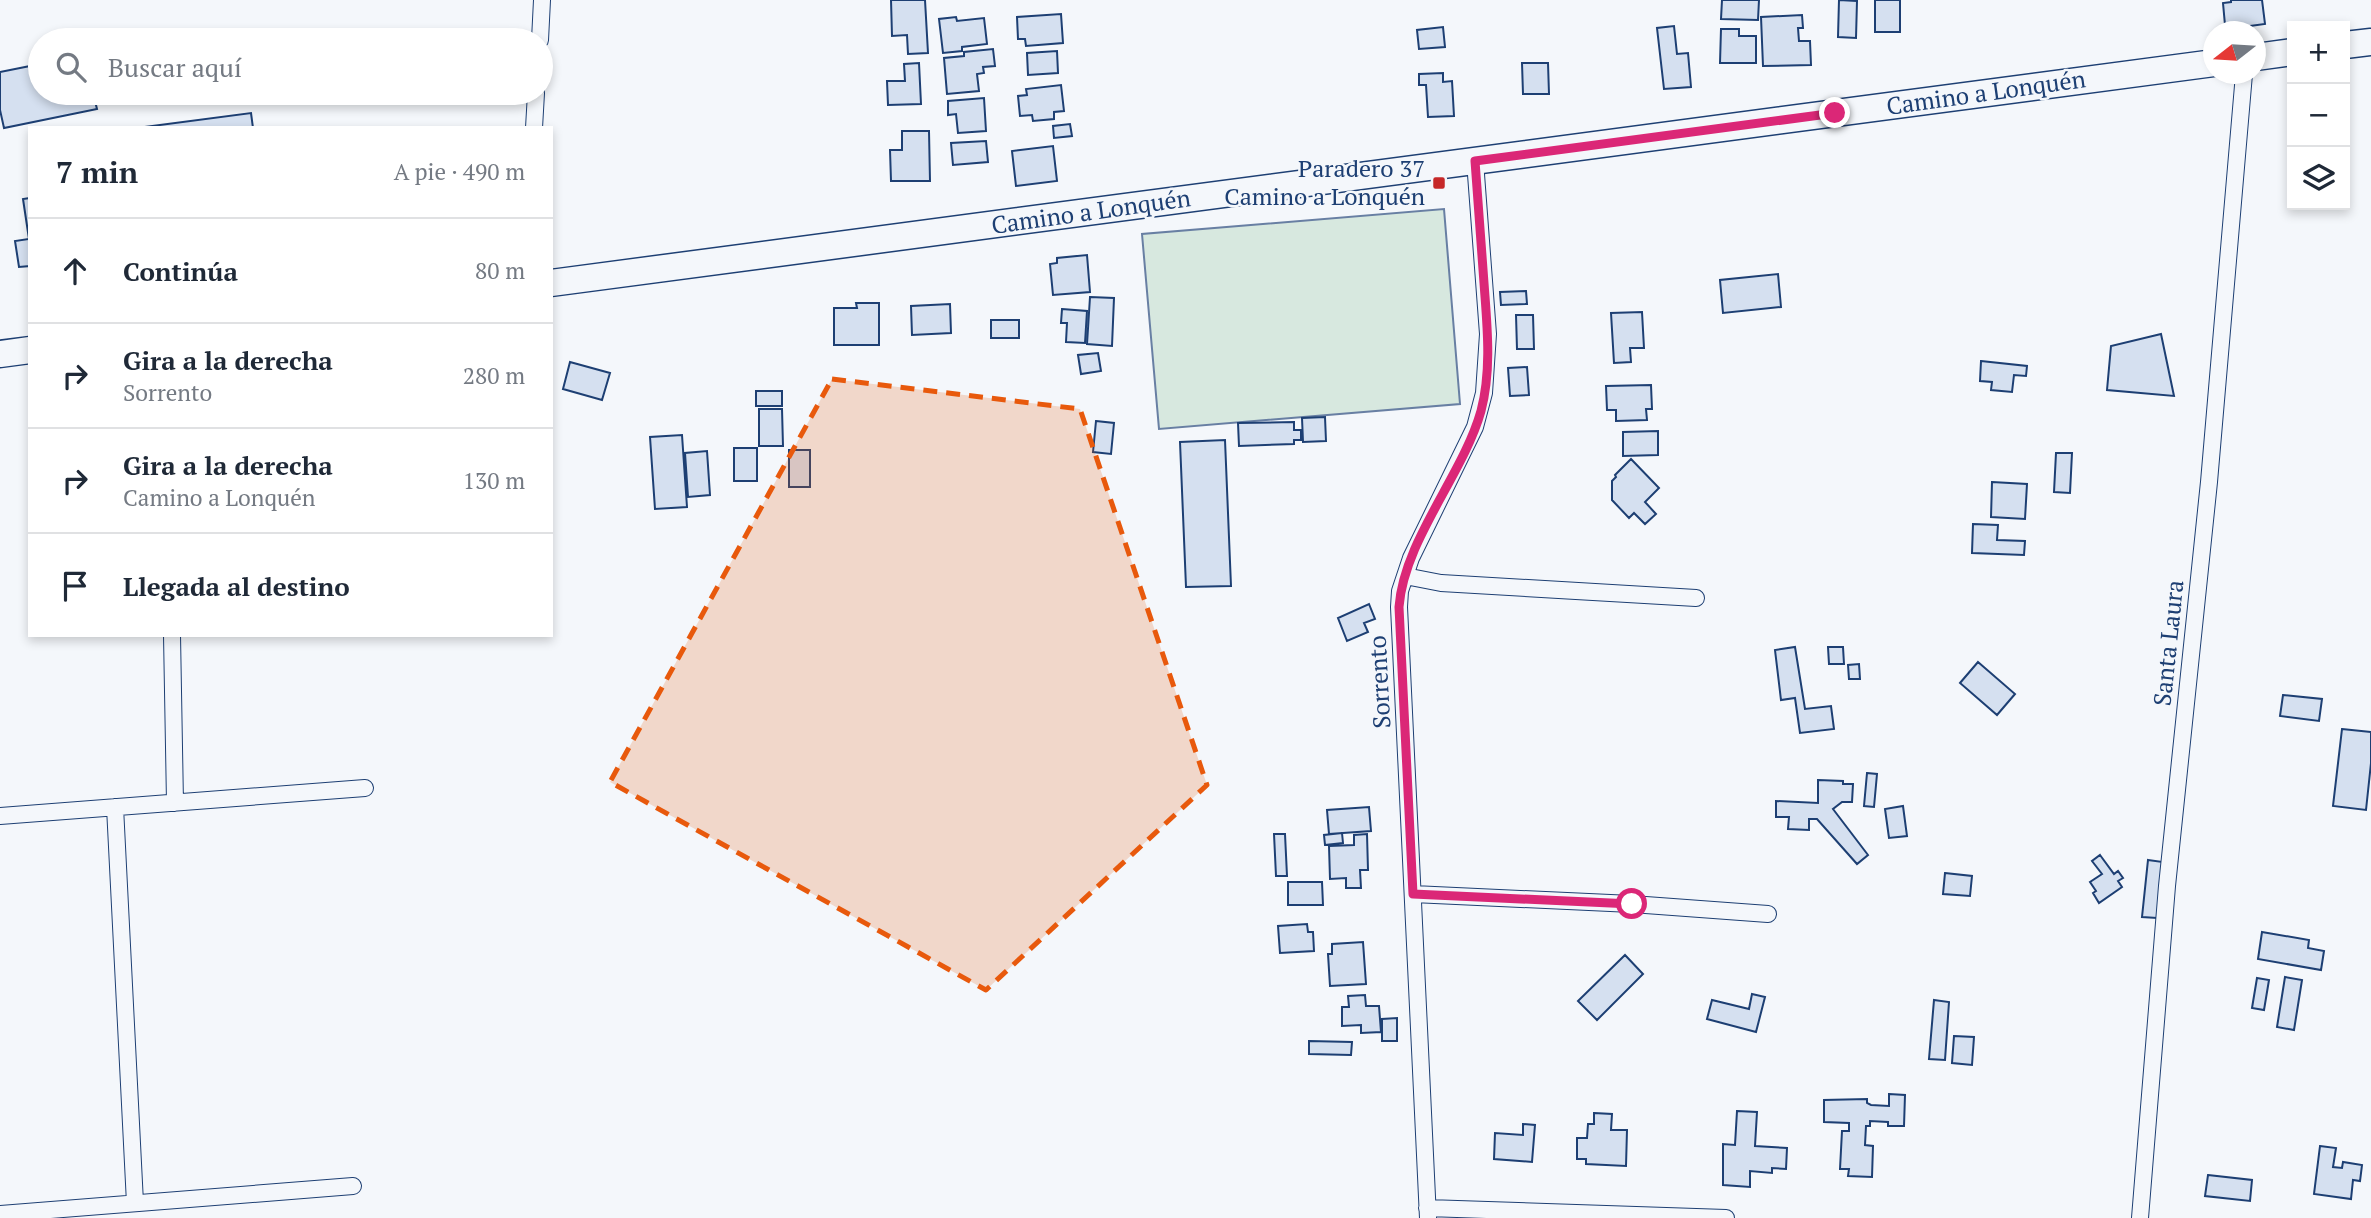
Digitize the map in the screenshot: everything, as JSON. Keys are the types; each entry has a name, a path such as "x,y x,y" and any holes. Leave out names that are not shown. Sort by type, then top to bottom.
{"main road":[{"path":"2350,44 2371,42"},
{"path":"2266,56 2287,53"},
{"name":"Camino a Lonquén","path":"553,283 2203,64"},
{"path":"0,354 28,350"}],"street":[{"path":"541,28 542,0"},
{"name":"Santa Laura","path":"2140,1218 2167,886 2209,482 2243,84"},
{"path":"534,126 535,105"},
{"name":"Sorrento","path":"1428,1213 1399,607 1405,576 1475,427 1484,393 1488,334 1475,161"},
{"path":"1405,576 1458,584 1696,598"},
{"path":"172,637 175,803"},
{"path":"0,816 365,788"},
{"path":"115,807 135,1203"},
{"path":"1413,894 1768,914"},
{"path":"0,1214 353,1186"},
{"path":"1428,1213 1726,1218"}],"highlighted area":[{"path":"832,379 1080,409 1207,785 986,990 610,782"}],"shaded area":[{"path":"1444,209 1460,404 1159,429 1142,234"}],"building":[{"path":"891,0 925,0 928,53 908,54 907,35 892,36"},
{"path":"1722,0 1759,0 1758,20 1721,19"},
{"path":"1839,0 1857,1 1856,38 1838,37"},
{"path":"1875,0 1900,0 1900,32 1875,32"},
{"path":"2262,0 2265,21 2225,21 2223,3"},
{"path":"1061,14 1063,43 1026,46 1025,39 1018,39 1017,17"},
{"path":"1802,15 1803,28 1798,28 1799,41 1810,41 1811,65 1763,66 1761,17"},
{"path":"956,17 957,21 984,18 987,44 943,53 939,19"},
{"path":"1674,26 1677,54 1688,53 1691,87 1664,89 1657,28"},
{"path":"1443,27 1445,47 1419,49 1417,30"},
{"path":"1721,29 1739,29 1739,36 1756,36 1756,63 1720,63"},
{"path":"993,49 995,66 983,67 984,73 977,74 979,91 947,94 944,58 964,56 964,52"},
{"path":"1057,51 1058,73 1028,75 1027,53"},
{"path":"919,63 921,104 888,105 887,81 905,81 904,64"},
{"path":"1522,63 1548,63 1549,94 1523,94"},
{"path":"28,66 28,105 96,105 97,109 4,128 0,110 0,72"},
{"path":"1443,73 1443,82 1452,81 1454,116 1428,117 1426,85 1419,85 1419,74"},
{"path":"1061,85 1064,111 1054,112 1054,119 1033,121 1032,115 1020,116 1018,96 1027,95 1026,89"},
{"path":"984,98 986,131 958,133 956,114 948,115 948,101"},
{"path":"251,113 253,126 152,126"},
{"path":"1070,124 1072,136 1054,138 1053,126"},
{"path":"902,131 929,131 930,181 891,181 890,150 902,150"},
{"path":"986,141 988,162 953,165 951,143"},
{"path":"1053,146 1057,181 1016,186 1012,151"},
{"path":"28,198 28,232 23,199"},
{"path":"28,239 28,266 19,267 15,241"},
{"path":"1087,255 1090,292 1053,295 1050,264 1057,263 1057,258"},
{"path":"1778,274 1781,307 1723,313 1720,280"},
{"path":"1526,291 1527,304 1501,305 1500,292"},
{"path":"1090,297 1114,298 1112,346 1087,344"},
{"path":"856,303 879,303 879,345 834,345 834,308 857,308"},
{"path":"950,304 951,333 912,335 911,306"},
{"path":"1062,309 1087,311 1085,343 1066,342 1067,323 1061,323"},
{"path":"1642,312 1644,348 1630,348 1631,362 1614,363 1611,313"},
{"path":"1516,315 1533,315 1534,349 1517,349"},
{"path":"991,320 1019,320 1019,338 991,338"},
{"path":"2161,334 2174,396 2107,390 2111,346"},
{"path":"1098,353 1101,371 1081,374 1078,355"},
{"path":"1981,361 2027,366 2026,376 2014,375 2012,392 1991,390 1992,382 1980,381"},
{"path":"570,362 610,373 602,400 563,389"},
{"path":"1527,367 1529,395 1510,396 1508,368"},
{"path":"1651,385 1652,409 1646,409 1647,420 1616,421 1616,410 1607,410 1606,386"},
{"path":"756,391 782,391 782,406 756,406"},
{"path":"759,409 782,409 783,446 759,446"},
{"path":"1325,417 1326,441 1303,442 1302,418"},
{"path":"1096,421 1114,423 1111,454 1093,452"},
{"path":"1294,422 1294,430 1301,430 1301,440 1294,440 1294,444 1239,446 1238,423"},
{"path":"1658,431 1658,455 1623,456 1623,432"},
{"path":"682,435 687,507 655,509 650,437"},
{"path":"1225,440 1231,586 1186,587 1180,442"},
{"path":"734,448 757,448 757,481 734,481"},
{"path":"789,450 810,450 810,487 789,487"},
{"path":"707,451 710,495 688,497 685,453"},
{"path":"2056,453 2072,453 2070,493 2054,492"},
{"path":"1631,459 1659,488 1645,502 1656,514 1645,524 1634,513 1629,518 1612,500 1612,481"},
{"path":"1992,482 2027,484 2025,519 1991,517"},
{"path":"1973,524 1998,525 1997,540 2025,541 2024,555 1972,553"},
{"path":"1369,604 1375,619 1364,623 1368,632 1347,641 1338,618"},
{"path":"1795,647 1805,709 1831,706 1834,729 1800,733 1795,698 1781,700 1775,650"},
{"path":"1828,647 1843,647 1844,664 1829,664"},
{"path":"1978,662 2015,694 1997,715 1960,683"},
{"path":"1859,664 1860,679 1849,679 1848,665"},
{"path":"2283,695 2322,699 2319,721 2280,716"},
{"path":"2342,729 2371,732 2366,810 2333,806"},
{"path":"1867,773 1877,774 1874,807 1864,806"},
{"path":"1818,780 1853,784 1852,802 1842,802 1833,809 1868,855 1857,864 1817,819 1809,819 1809,830 1788,829 1789,817 1776,817 1776,801 1818,803"},
{"path":"1903,806 1907,836 1889,838 1885,809"},
{"path":"1369,807 1371,831 1329,834 1327,810"},
{"path":"1342,833 1343,843 1325,845 1324,835"},
{"path":"1274,834 1285,834 1287,876 1276,876"},
{"path":"1367,834 1368,870 1360,870 1361,888 1346,888 1346,878 1330,879 1329,846 1354,845 1354,835"},
{"path":"2100,855 2114,874 2118,871 2123,878 2118,881 2122,887 2099,903 2090,882 2102,874 2092,861"},
{"path":"2148,860 2163,862 2157,918 2142,917"},
{"path":"1945,873 1972,876 1970,896 1943,894"},
{"path":"1288,882 1322,882 1323,905 1288,905"},
{"path":"1307,924 1308,932 1313,932 1314,951 1280,953 1278,926"},
{"path":"2262,932 2309,940 2308,948 2324,951 2321,970 2258,959"},
{"path":"1363,942 1366,984 1330,986 1328,954 1332,954 1332,944"},
{"path":"1625,955 1643,974 1597,1020 1578,1001"},
{"path":"2285,977 2302,980 2294,1030 2277,1027"},
{"path":"2257,978 2269,980 2264,1010 2252,1008"},
{"path":"1752,994 1765,997 1756,1032 1707,1019 1712,1000 1749,1009"},
{"path":"1365,995 1366,1006 1379,1006 1381,1032 1361,1033 1361,1025 1342,1026 1342,1007 1349,1007 1348,996"},
{"path":"1934,1000 1949,1002 1945,1060 1929,1059"},
{"path":"1397,1018 1397,1041 1382,1041 1382,1019"},
{"path":"1954,1036 1974,1037 1972,1065 1952,1063"},
{"path":"1309,1041 1352,1042 1351,1055 1309,1054"},
{"path":"1889,1094 1905,1095 1904,1126 1888,1126 1888,1122 1870,1121 1870,1126 1866,1126 1865,1145 1873,1146 1872,1177 1848,1176 1849,1169 1840,1169 1842,1131 1849,1131 1849,1123 1824,1122 1824,1100 1867,1099 1867,1103 1871,1105 1889,1106"},
{"path":"1737,1111 1757,1112 1755,1146 1787,1148 1786,1169 1772,1168 1772,1173 1750,1171 1750,1187 1723,1185 1723,1144 1735,1145"},
{"path":"1594,1113 1612,1114 1611,1130 1627,1130 1626,1166 1586,1164 1586,1159 1577,1159 1577,1138 1587,1138 1588,1124 1594,1124"},
{"path":"1523,1124 1535,1125 1532,1162 1494,1159 1495,1133 1523,1135"},
{"path":"2320,1146 2336,1148 2333,1167 2342,1168 2343,1162 2362,1165 2360,1181 2353,1180 2351,1199 2314,1194"},
{"path":"2208,1175 2252,1180 2250,1201 2205,1196"}],"place":[{"name":"Paradero 37 Camino a Lonquén","path":"1439,183"}],"route":[{"path":"1632,904 1413,894 1400,591 1411,558 1475,427 1484,393 1488,334 1475,161 1835,113"}]}
